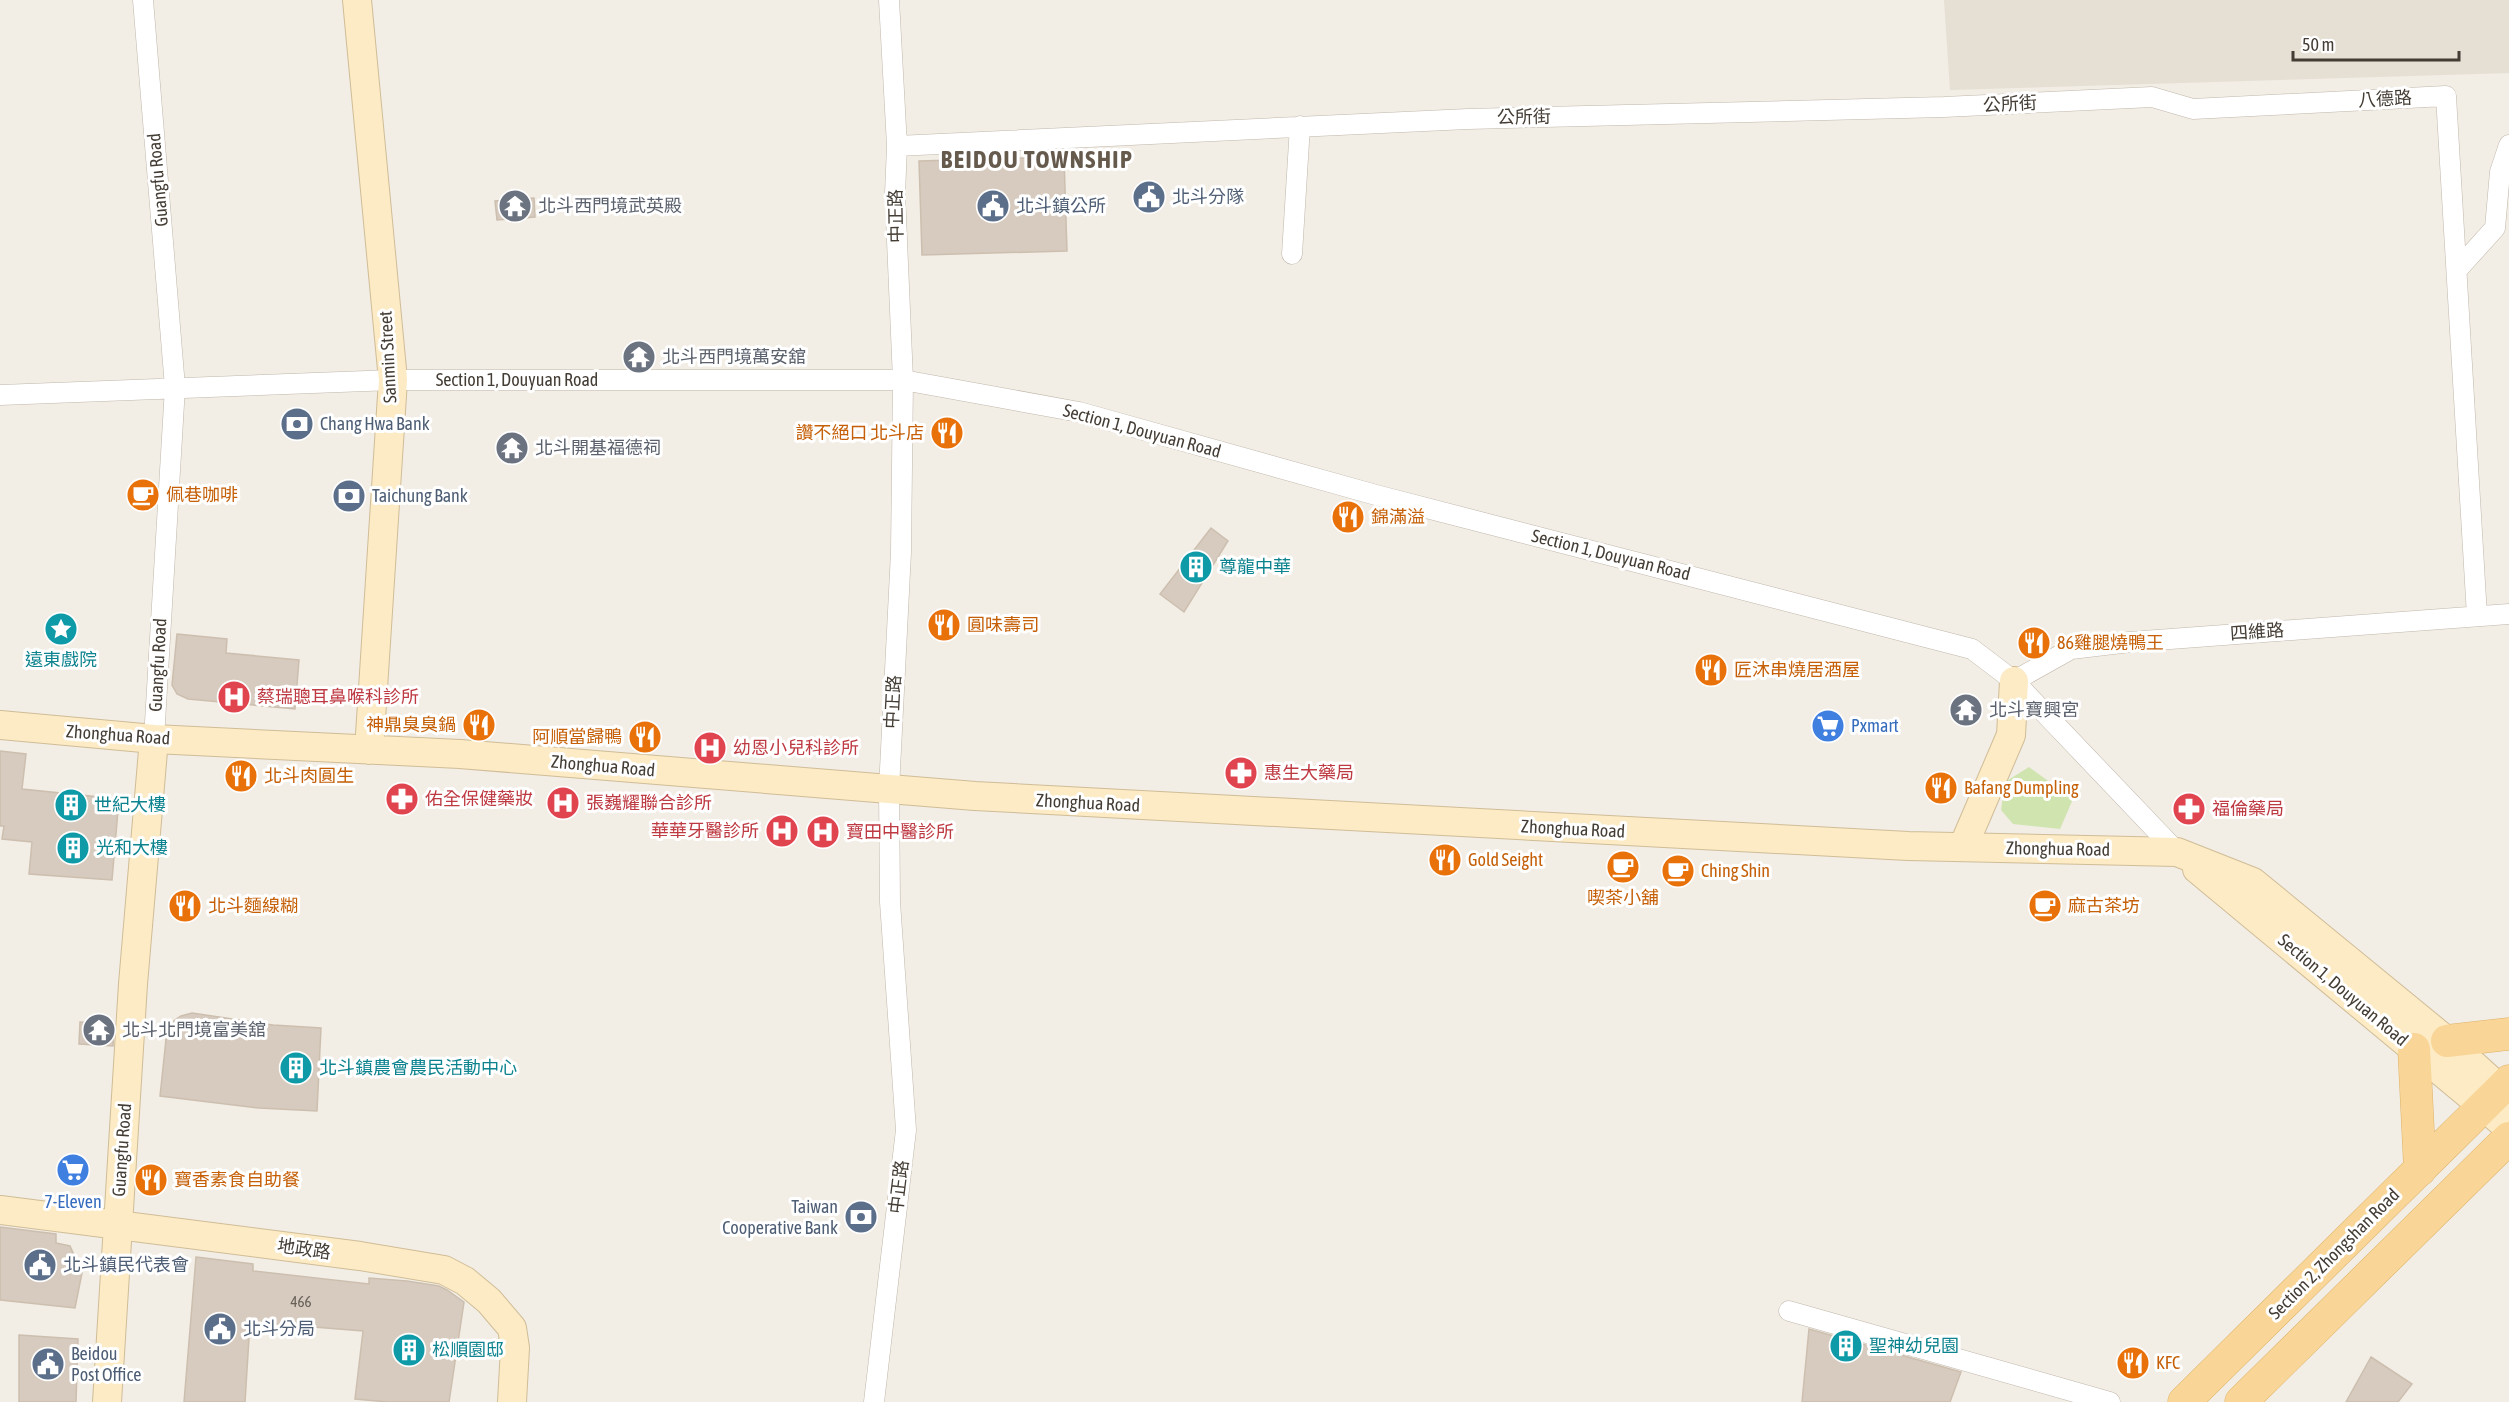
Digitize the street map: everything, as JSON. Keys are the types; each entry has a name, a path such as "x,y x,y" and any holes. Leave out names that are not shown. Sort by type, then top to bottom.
{"main road":[{"name":"Sanmin Street","path":"357,0 393,380 369,750"},
{"path":"1963,847 2011,735 2014,681"},
{"name":"Zhonghua Road","path":"0,725 154,739 460,754 889,789 1475,824 1963,847 2177,852"},
{"name":"Guangfu Road","path":"107,1402 132,995 154,739"},
{"name":"Section 1, Douyuan Road","path":"2177,852 2253,882 2447,1041 2501,1093 2509,1128"},
{"name":"Section 1, Douyuan Road","path":"2177,852 2414,1049 2501,1093"},
{"path":"2447,1041 2509,1034"},
{"path":"2414,1049 2420,1170"},
{"name":"Section 2, Zhongshan Road","path":"2184,1402 2501,1093"},
{"path":"2241,1402 2509,1138"},
{"name":"地政路","path":"0,1210 444,1269 465,1281 489,1301 512,1328 515,1348 512,1402"}],"street":[{"name":"Guangfu Road","path":"143,0 175,387 154,739"},
{"name":"中正路","path":"874,1402 906,1130 890,902 889,789 901,552 903,380 895,194 897,146 889,0"},
{"name":"八德路","path":"2152,97 2193,109 2446,96 2477,616"},
{"name":"公所街","path":"897,146 1468,118 1944,108 2152,97"},
{"path":"1292,254 1300,126"},
{"path":"2457,270 2495,228 2500,172 2509,145"},
{"name":"Section 1, Douyuan Road","path":"0,395 393,380 903,380 1079,412 1376,495 1972,648 2014,681 2177,852"},
{"name":"四維路","path":"2014,681 2071,649 2130,642 2509,614"},
{"path":"1789,1311 2110,1402"}],"shaded area":[{"path":"1944,0 2509,0 2509,73 1950,90"}],"green space":[{"path":"2029,767 2073,799 2060,829 2013,824 2001,810 2005,782"}],"building":[{"name":"北斗鎮公所","path":"1064,157 1067,251 922,255 919,161"},
{"name":"北斗西門境武英殿","path":"534,198 535,217 497,220 495,201"},
{"name":"尊龍中華","path":"1211,528 1228,541 1184,612 1160,594"},
{"path":"177,634 227,639 226,653 299,660 295,709 188,699 177,694 172,685"},
{"path":"0,751 26,754 22,789 119,799 112,880 29,874 32,842 2,839 4,826 0,826"},
{"path":"192,1013 273,1025 321,1028 317,1111 259,1108 160,1096 167,1030 172,1022"},
{"name":"北斗北門境富美舘","path":"80,1022 114,1024 113,1046 79,1044"},
{"name":"北斗鎮民代表會","path":"0,1227 56,1234 56,1243 70,1246 82,1273 75,1308 0,1300"},
{"path":"196,1257 253,1264 253,1271 369,1284 369,1278 407,1281 439,1286 447,1290 464,1302 449,1402 388,1402 355,1399 363,1331 250,1322 245,1402 184,1402"},
{"name":"聖神幼兒園","path":"1809,1329 1961,1372 1950,1402 1802,1402"},
{"name":"Beidou Post Office","path":"19,1335 78,1339 76,1402 19,1402"},
{"path":"2371,1357 2412,1384 2398,1402 2346,1402"}],"place":[{"name":"北斗分隊","path":"1149,197"},
{"name":"北斗西門境武英殿","path":"515,206"},
{"name":"北斗鎮公所","path":"993,206"},
{"name":"北斗西門境萬安舘","path":"639,357"},
{"name":"Chang Hwa Bank","path":"297,424"},
{"name":"讚不絕口 北斗店","path":"947,433"},
{"name":"北斗開基福德祠","path":"512,448"},
{"name":"佩巷咖啡","path":"143,495"},
{"name":"Taichung Bank","path":"349,496"},
{"name":"錦滿溢","path":"1348,517"},
{"name":"尊龍中華","path":"1196,567"},
{"name":"圓味壽司","path":"944,625"},
{"name":"遠東戲院","path":"61,629"},
{"name":"86雞腿燒鴨王","path":"2034,643"},
{"name":"匠沐串燒居酒屋","path":"1711,670"},
{"name":"蔡瑞聰耳鼻喉科診所","path":"234,697"},
{"name":"北斗寶興宮","path":"1966,710"},
{"name":"神鼎臭臭鍋","path":"479,725"},
{"name":"Pxmart","path":"1828,726"},
{"name":"阿順當歸鴨","path":"645,737"},
{"name":"幼恩小兒科診所","path":"710,748"},
{"name":"惠生大藥局","path":"1241,773"},
{"name":"北斗肉圓生","path":"241,776"},
{"name":"Bafang Dumpling","path":"1941,788"},
{"name":"佑全保健藥妝","path":"402,799"},
{"name":"張巍耀聯合診所","path":"563,803"},
{"name":"世紀大樓","path":"71,805"},
{"name":"福倫藥局","path":"2189,809"},
{"name":"華華牙醫診所","path":"782,831"},
{"name":"寶田中醫診所","path":"823,832"},
{"name":"光和大樓","path":"73,848"},
{"name":"Gold Seight","path":"1445,860"},
{"name":"喫茶小舖","path":"1623,867"},
{"name":"Ching Shin","path":"1678,871"},
{"name":"北斗麵線糊","path":"185,906"},
{"name":"麻古茶坊","path":"2045,906"},
{"name":"北斗北門境富美舘","path":"99,1030"},
{"name":"北斗鎮農會農民活動中心","path":"296,1068"},
{"name":"7-Eleven","path":"73,1170"},
{"name":"寶香素食自助餐","path":"151,1180"},
{"name":"Taiwan Cooperative Bank","path":"861,1217"},
{"name":"北斗鎮民代表會","path":"40,1265"},
{"name":"北斗分局","path":"220,1329"},
{"name":"聖神幼兒園","path":"1846,1346"},
{"name":"松順園邸","path":"409,1350"},
{"name":"KFC","path":"2133,1363"},
{"name":"Beidou Post Office","path":"48,1364"}],"district":[{"name":"BEIDOU TOWNSHIP","path":"1037,160"}]}
